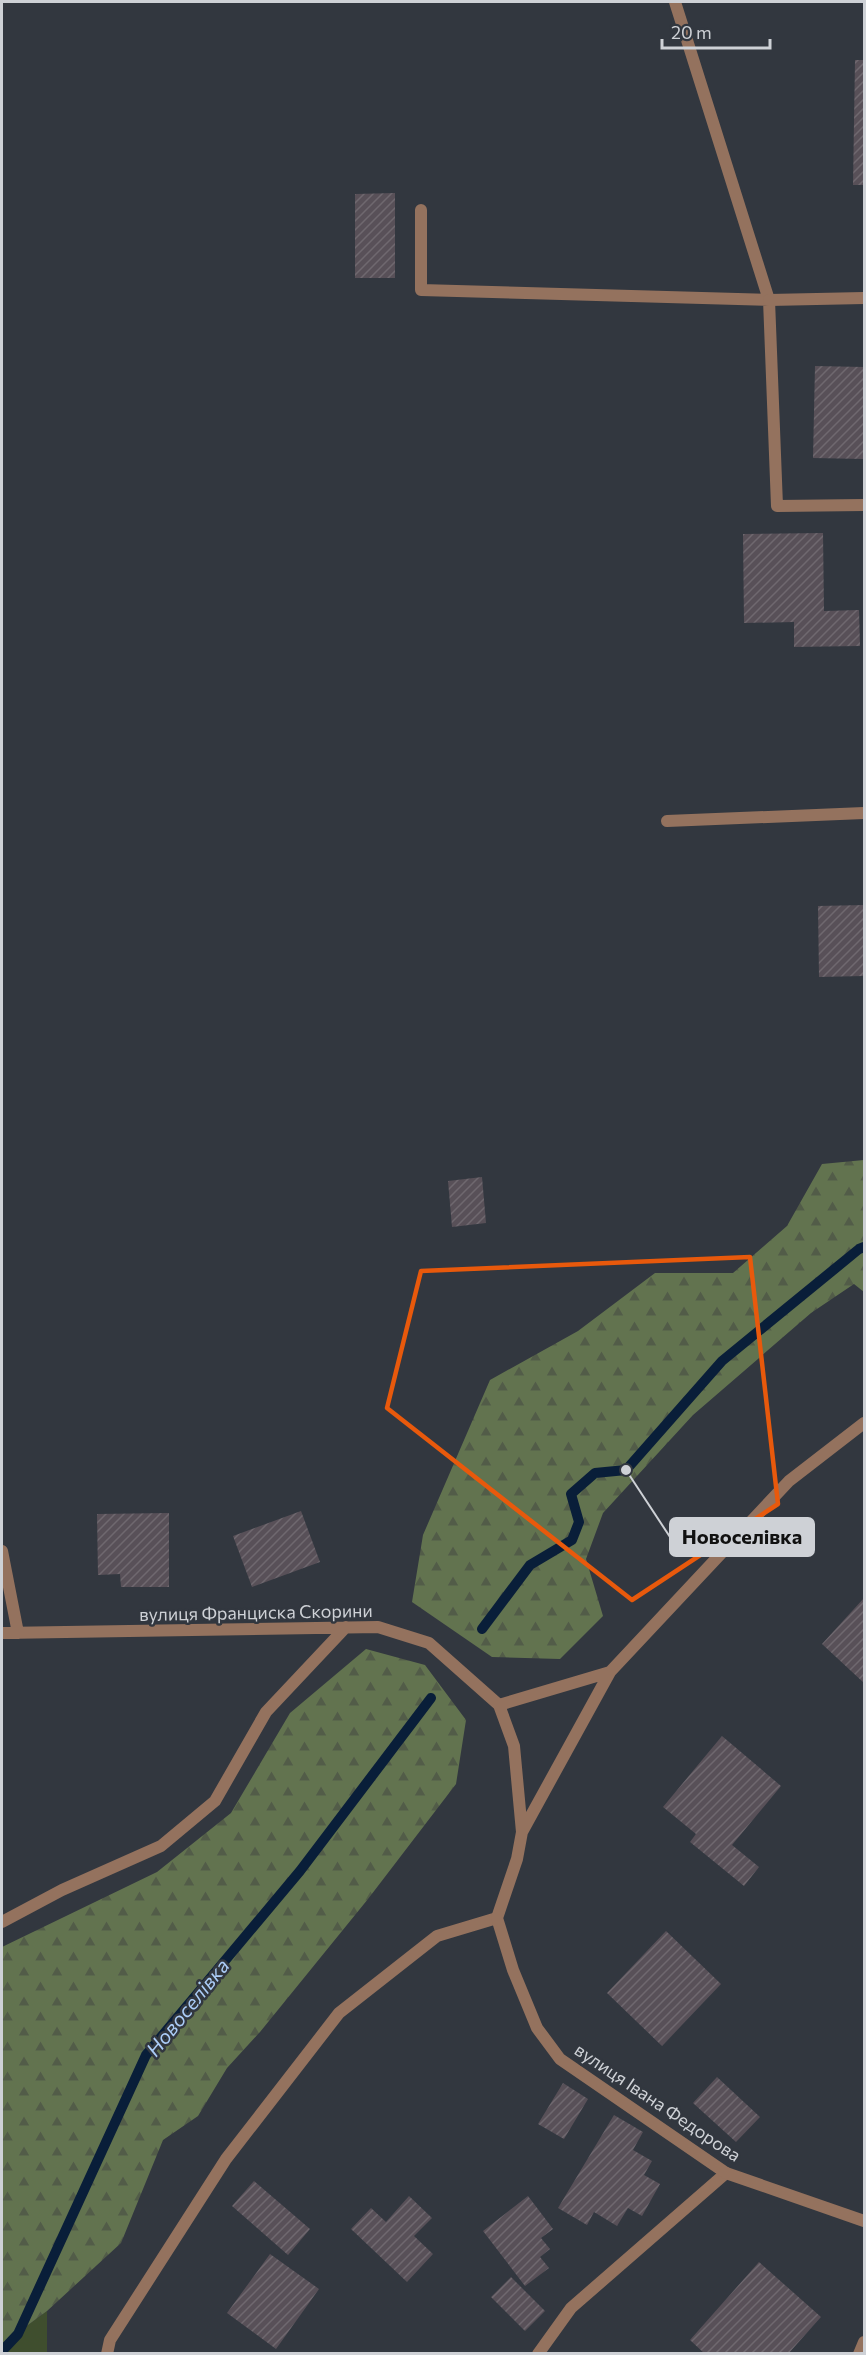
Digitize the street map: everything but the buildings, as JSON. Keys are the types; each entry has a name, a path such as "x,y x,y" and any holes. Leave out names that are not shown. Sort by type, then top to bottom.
{"street":[{"path":"675,2 769,300 777,506 864,505"},
{"path":"421,210 422,290 769,300 864,298"},
{"path":"667,821 864,813"},
{"path":"107,2354 110,2340 226,2159 339,2013 437,1936 497,1918 517,1859 522,1832 610,1672 789,1481 864,1423"},
{"path":"2,1551 18,1633"},
{"path":"2,1922 62,1890 161,1846 215,1801 266,1712 346,1627"},
{"name":"вулиця Франциска Скорини","path":"2,1633 378,1627 429,1643 499,1705 514,1746 522,1832"},
{"path":"499,1705 610,1672"},
{"name":"вулиця Івана Федорова","path":"497,1918 513,1970 537,2028 560,2059 726,2173 864,2221"},
{"path":"538,2354 571,2308 726,2173"},
{"path":"859,2354 864,2342"}],"highlighted area":[{"path":"750,1257 778,1504 632,1600 387,1408 421,1271"}],"green space":[{"path":"864,1160 864,1292 854,1284 811,1313 693,1415 603,1513 586,1559 603,1616 560,1659 492,1657 412,1602 423,1535 490,1380 578,1331 655,1273 733,1273 787,1226 822,1164"},
{"path":"366,1649 425,1665 466,1720 456,1784 368,1899 260,2032 227,2068 198,2116 163,2140 121,2243 47,2311 2,2344 2,1947 157,1872 231,1813 290,1713"},
{"path":"47,2311 47,2353 2,2353 2,2344"}],"waterway":[{"name":"Новоселівка","path":"482,1629 530,1565 572,1540 579,1522 571,1494 595,1473 626,1470 722,1361 864,1247"},
{"name":"Новоселівка","path":"2,2351 18,2334 146,2055 300,1871 431,1698"}],"place":[{"name":"Новоселівка","path":"626,1470"}]}
